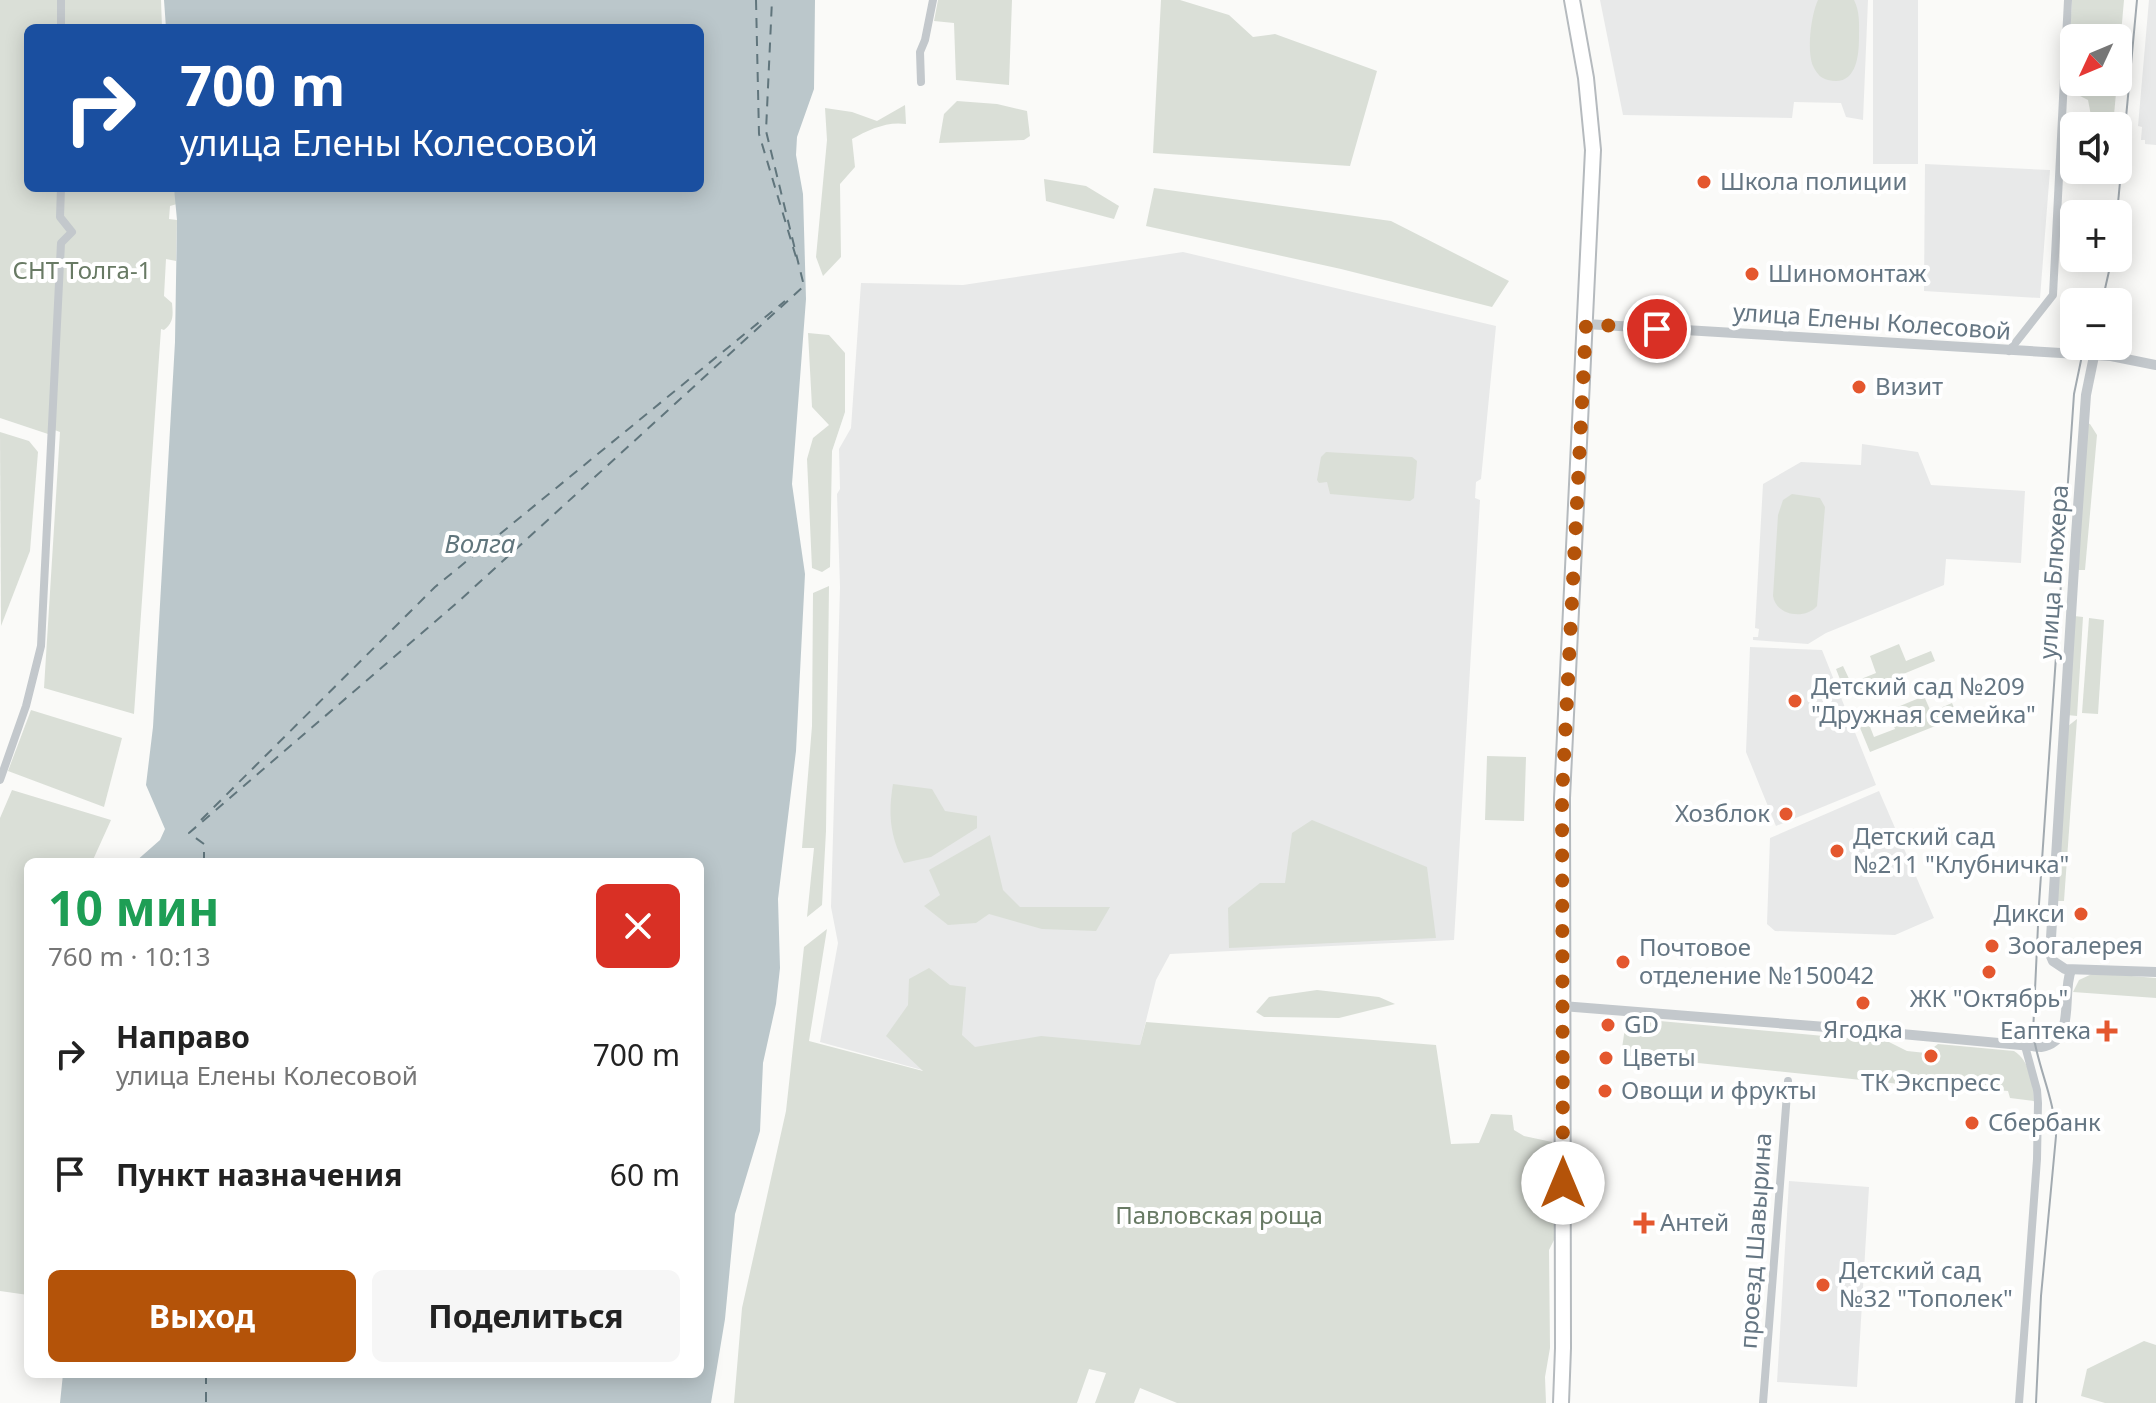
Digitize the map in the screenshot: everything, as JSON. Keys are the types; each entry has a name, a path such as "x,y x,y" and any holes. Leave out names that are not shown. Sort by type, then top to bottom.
{"main road":[{"path":"1561,1403 1562,798 1593,150 1586,78 1572,0"}],"street":[{"path":"61,0 61,24"},
{"path":"921,82 920,52 933,0"},
{"path":"2008,351 2053,295 2068,0"},
{"path":"0,780 26,706 41,646 61,243 72,232 60,217 61,192"},
{"name":"улица Елены Колесовой","path":"1586,324 2060,354"},
{"name":"улица Блюхера","path":"2071,970 2053,961 2050,936 2084,421 2093,360"},
{"name":"улица Елены Колесовой","path":"2131,360 2156,365"},
{"path":"1562,1006 2048,1046 2063,1034 2071,970 2156,972"},
{"path":"2019,1403 2037,1159 2038,1103 2025,1046"},
{"name":"проезд Шавырина","path":"1763,1403 1788,1081"}],"shaded area":[{"path":"1600,0 1868,0 1863,120 1846,117 1841,103 1794,102 1792,118 1623,115"},
{"path":"1873,0 1918,0 1918,164 1873,164"},
{"path":"2149,0 2156,0 2156,145 2145,144 2145,140 2141,140 2142,127 2138,126"},
{"path":"1925,164 2050,170 2040,298 1924,291"},
{"path":"1183,252 1496,326 1481,479 1476,482 1475,498 1480,500 1454,940 1170,954 1156,980 1140,1045 1075,1040 966,1082 820,1042 838,943 831,907 840,587 839,449 851,428 861,283 963,285"},
{"path":"1862,444 1918,452 1931,485 2025,491 2021,563 1946,559 1944,585 1826,633 1808,644 1753,640 1753,637 1758,637 1759,629 1755,628 1763,484 1801,462 1861,465"},
{"name":"Детский сад №209 \"Дружная семейка\"","path":"1750,647 1822,650 1876,785 1776,826 1746,752"},
{"name":"Детский сад №211 \"Клубничка\"","path":"1879,791 1934,918 1895,935 1775,931 1767,924 1770,838"},
{"name":"Детский сад №32 \"Тополек\"","path":"1789,1181 1869,1187 1857,1387 1777,1382"}],"green space":[{"name":"СНТ Толга-1","path":"0,0 161,0 162,24 24,24 24,192 175,192 177,204 170,206 169,219 177,220 176,261 166,259 164,296 172,303 173,315 167,327 161,329 134,714 44,688 60,432 49,428 48,434 0,418"},
{"path":"938,0 1012,0 1009,85 956,80 954,23 934,21"},
{"path":"1161,0 1180,0 1229,15 1253,37 1275,34 1377,71 1350,166 1153,153"},
{"path":"1818,0 1854,0 1856,5 1859,23 1857,61 1845,79 1828,80 1814,68 1810,34"},
{"path":"2072,0 2124,0 2122,24 2070,24"},
{"path":"2080,96 2116,96 2114,112 2090,112 2088,100"},
{"path":"957,101 997,104 1027,111 1030,136 1024,140 939,143 944,114"},
{"path":"905,105 906,124 885,125 852,139 855,167 840,184 841,257 823,276 816,257 827,140 825,108 852,112 877,121"},
{"path":"1044,179 1086,186 1119,206 1114,219 1046,201"},
{"path":"1154,188 1391,221 1509,281 1492,307 1341,269 1146,226"},
{"path":"808,333 829,335 845,353 845,412 832,451 830,567 822,572 812,568 807,459 813,438 829,425 812,407"},
{"path":"2087,423 2097,435 2085,570 2077,570"},
{"path":"0,432 29,441 38,452 30,551 1,626"},
{"path":"1326,452 1412,457 1417,461 1414,498 1410,501 1330,494 1327,482 1319,483 1317,480 1321,457"},
{"path":"1792,494 1820,498 1825,507 1817,606 1799,614 1779,608 1773,596 1778,515 1783,500"},
{"path":"829,586 822,905 807,917 814,848 802,848 812,726 813,593"},
{"path":"2074,616 2083,617 2077,716 2067,715"},
{"path":"2089,618 2104,620 2098,714 2082,713"},
{"path":"1899,644 1906,661 1931,651 1935,661 1847,697 1836,669 1843,666 1851,683 1876,673 1870,656"},
{"path":"1924,696 1931,712 1952,703 1958,717 1870,752 1858,723 1867,719 1874,737 1895,729 1888,711"},
{"path":"31,710 122,738 104,807 8,771"},
{"path":"2077,719 2064,901 2056,901 2068,726"},
{"path":"1487,756 1526,757 1524,821 1485,820"},
{"path":"893,784 932,789 945,811 977,816 977,828 931,857 904,863 891,825"},
{"path":"12,790 111,820 94,858 24,858 24,1294 0,1291 0,818"},
{"path":"1312,820 1427,867 1436,938 1229,948 1228,908 1260,883 1285,883 1292,833"},
{"path":"990,835 1003,890 1020,907 1110,907 1096,931 1042,929 989,914 976,923 948,925 924,906 940,895 929,870"},
{"name":"Павловская роща","path":"827,929 809,1041 923,1071 886,1036 908,1005 909,979 929,968 950,985 966,987 962,1035 975,1047 1041,1036 1140,1045 1146,1022 1436,1045 1451,1144 1479,1143 1491,1114 1512,1115 1514,1130 1524,1136 1552,1142 1556,1236 1549,1250 1550,1348 1545,1377 1546,1403 1177,1403 1140,1388 1134,1403 1095,1403 1106,1373 1089,1369 1077,1403 734,1403 742,1308 786,1111 804,947"},
{"path":"2094,973 2156,978 2156,998 2073,992 2079,980"},
{"path":"1317,990 1379,997 1395,1004 1339,1018 1264,1017 1256,1012 1269,997"},
{"path":"1638,1019 1889,1042 1907,1051 1926,1053 1938,1044 2014,1051 2027,1066 2034,1101 2010,1098 2008,1091 1957,1090 1621,1055 1626,1021"},
{"path":"2144,1341 2156,1345 2156,1403 2105,1403 2081,1396 2087,1369"}],"water":[{"name":"Волга","path":"164,0 815,0 814,89 797,137 796,155 803,194 806,299 792,484 805,574 796,751 778,899 780,968 776,1004 763,1063 760,1131 735,1214 725,1319 711,1403 60,1403 63,1378 704,1378 704,858 140,858 160,840 165,829 146,785 153,727 175,342 177,220 174,192 704,192 704,24 166,24"}],"ferry route":[{"path":"756,0 759,134 796,257"},
{"path":"204,858 204,844 189,833 458,602 804,286 766,131 772,0"},
{"path":"201,820 435,587 785,301"},
{"path":"206,1378 206,1403"}],"tram line":[{"path":"2118,200 2137,0"},
{"path":"2105,288 2109,272"},
{"path":"2036,1403 2041,1296 2056,1136 2053,1110 2033,1033 2074,394 2081,360"}],"place":[{"name":"Школа полиции","path":"1704,182"},
{"name":"Шиномонтаж","path":"1752,274"},
{"name":"Визит","path":"1859,387"},
{"name":"Детский сад №209 \"Дружная семейка\"","path":"1795,701"},
{"name":"Хозблок","path":"1786,814"},
{"name":"Детский сад №211 \"Клубничка\"","path":"1837,851"},
{"name":"Дикси","path":"2081,914"},
{"name":"Зоогалерея","path":"1992,946"},
{"name":"Почтовое отделение №150042","path":"1623,962"},
{"name":"ЖК \"Октябрь\"","path":"1989,972"},
{"name":"Ягодка","path":"1863,1003"},
{"name":"GD","path":"1608,1025"},
{"name":"Еаптека","path":"2107,1031"},
{"name":"ТК Экспресс","path":"1931,1056"},
{"name":"Цветы","path":"1606,1058"},
{"name":"Овощи и фрукты","path":"1605,1091"},
{"name":"Сбербанк","path":"1972,1123"},
{"name":"Антей","path":"1644,1223"},
{"name":"Детский сад №32 \"Тополек\"","path":"1823,1285"}],"route":[{"path":"1563,1183 1562,798 1586,324 1657,329"}]}
